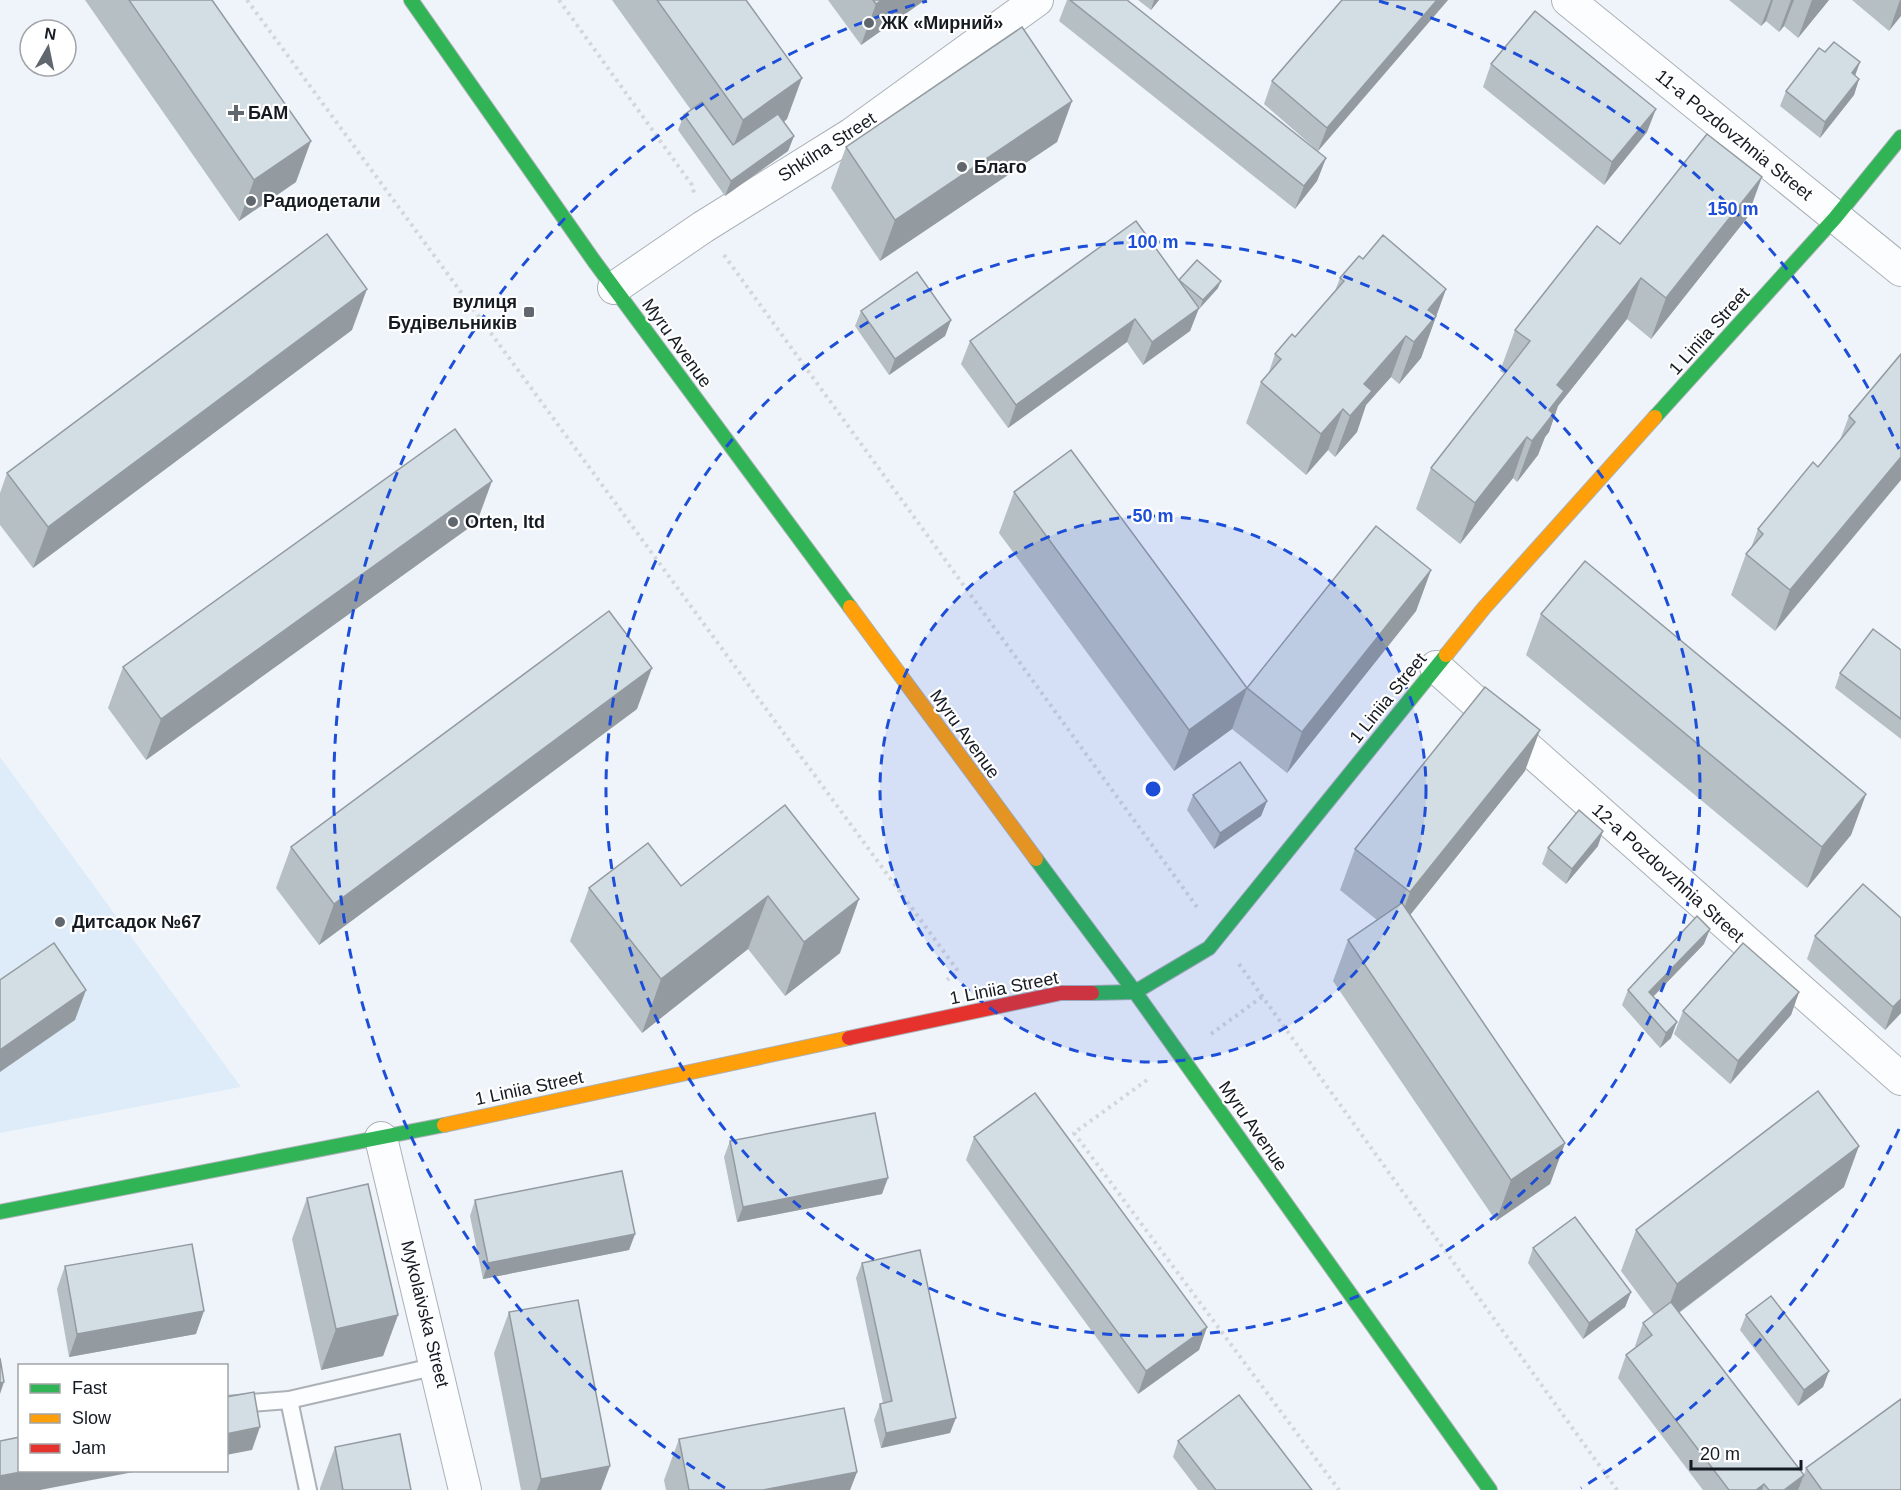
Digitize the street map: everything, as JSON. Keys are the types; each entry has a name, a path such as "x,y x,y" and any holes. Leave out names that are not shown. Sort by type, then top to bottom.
{"street":[{"name":"Myru Avenue","path":"411,0 614,288 1135,992 1490,1490"},
{"name":"Shkilna Street","path":"614,288 703,227 852,134 1037,0"},
{"name":"11-a Pozdovzhnia Street","path":"1568,0 1901,270"},
{"name":"1 Liniia Street","path":"0,1212 381,1138 1061,993 1135,992 1209,948 1484,608 1835,218 1901,137"},
{"name":"12-a Pozdovzhnia Street","path":"1436,667 1901,1079"},
{"name":"Mykolaivska Street","path":"381,1138 465,1490"}],"lane":[{"path":"228,1405 289,1400 437,1366"},
{"path":"289,1400 308,1490"}],"path":[{"path":"247,0 958,971"},
{"path":"559,0 692,185 703,227 1263,996 1617,1490"},
{"path":"1210,1034 1263,996"},
{"path":"1147,1080 1074,1133 1339,1490"}],"shaded area":[{"name":"Дитсадок №67","path":"0,757 241,1087 0,1133"}],"building":[{"path":"129,0 212,0 311,141 254,180"},
{"path":"657,0 746,0 802,78 743,120"},
{"path":"1070,0 1127,0 1326,158 1304,186"},
{"path":"1342,0 1437,0 1327,128 1272,81"},
{"path":"1535,11 1656,109 1612,162 1491,64"},
{"path":"1022,27 1072,101 895,220 846,147"},
{"path":"1834,42 1860,62 1852,73 1859,79 1825,122 1786,91 1819,48 1825,52"},
{"path":"702,102 733,145 778,114 794,136 731,181 684,115"},
{"path":"1707,134 1762,177 1666,298 1641,278 1557,385 1564,391 1549,410 1553,414 1532,441 1527,437 1475,503 1431,468 1530,341 1515,330 1597,226 1620,244"},
{"path":"1136,221 1199,308 1152,342 1135,319 1016,405 970,341"},
{"path":"327,234 367,289 48,527 7,473"},
{"path":"1383,235 1446,289 1428,310 1436,316 1414,342 1406,336 1364,384 1372,391 1350,416 1343,409 1321,434 1261,382 1281,359 1275,354 1292,334 1295,337 1344,281 1340,278 1359,256 1363,259"},
{"path":"1197,260 1221,281 1203,300 1179,280"},
{"path":"917,272 951,320 895,359 861,311"},
{"path":"1901,354 1901,457 1790,590 1746,554 1763,534 1758,529 1813,462 1818,467 1855,422 1849,416"},
{"path":"455,429 492,481 161,719 123,667"},
{"path":"1071,450 1247,688 1189,730 1014,492"},
{"path":"1376,526 1431,570 1302,732 1247,688"},
{"path":"1585,561 1866,794 1822,847 1541,614"},
{"path":"609,611 652,668 334,904 291,847"},
{"path":"1873,629 1901,650 1901,719 1840,673"},
{"path":"1485,687 1540,730 1410,892 1355,849"},
{"path":"1240,762 1267,801 1220,833 1193,795"},
{"path":"785,805 859,899 804,942 768,896 661,979 589,888 648,843 681,886"},
{"path":"1579,810 1603,831 1572,869 1548,848"},
{"path":"1863,884 1901,918 1901,999 1893,1007 1815,936"},
{"path":"1402,903 1565,1143 1511,1180 1348,940"},
{"path":"1697,916 1710,929 1649,992 1677,1022 1666,1033 1628,990"},
{"path":"54,943 86,990 0,1050 0,980"},
{"path":"1743,943 1799,992 1738,1061 1683,1011"},
{"path":"1818,1091 1859,1146 1677,1284 1636,1230"},
{"path":"1035,1093 1207,1327 1146,1371 974,1137"},
{"path":"875,1113 888,1178 743,1207 730,1141"},
{"path":"622,1171 635,1234 488,1263 475,1200"},
{"path":"368,1184 398,1315 336,1329 307,1198"},
{"path":"1575,1217 1631,1292 1589,1323 1533,1248"},
{"path":"192,1244 204,1311 77,1334 65,1266"},
{"path":"920,1250 956,1418 886,1433 880,1404 892,1401 862,1263"},
{"path":"1771,1296 1829,1371 1804,1390 1746,1315"},
{"path":"578,1300 610,1466 541,1479 509,1312"},
{"path":"1671,1302 1804,1475 1784,1490 1769,1490 1764,1484 1756,1490 1729,1490 1626,1355 1652,1335 1643,1323"},
{"path":"0,1358 4,1382 0,1383"},
{"path":"254,1392 260,1427 228,1434 228,1397"},
{"path":"1239,1395 1312,1490 1216,1490 1178,1441"},
{"path":"1901,1399 1901,1490 1822,1490 1806,1468"},
{"path":"844,1408 857,1472 763,1490 689,1490 679,1439"},
{"path":"400,1434 411,1490 343,1490 335,1447"},
{"path":"18,1437 18,1472 21,1472 0,1476 0,1441"}],"traffic: fast":[{"path":"411,0 594,261 850,607"},
{"path":"1655,417 1835,218 1901,137"},
{"path":"1092,993 1135,992 1209,948 1446,655"},
{"path":"1036,859 1135,992 1490,1490"},
{"path":"0,1212 444,1125"}],"traffic: slow":[{"path":"1446,655 1484,608 1655,417"},
{"path":"850,607 1036,859"},
{"path":"444,1125 849,1038"}],"traffic: jam":[{"path":"849,1038 1061,993 1092,993"}],"place":[{"name":"ЖК «Мирний»","path":"869,23"},
{"name":"БАМ","path":"236,113"},
{"name":"Благо","path":"962,167"},
{"name":"Радиодетали","path":"251,201"},
{"name":"вулиця Будівельників","path":"529,312"},
{"name":"Orten, ltd","path":"453,522"},
{"name":"Дитсадок №67","path":"60,922"}]}
